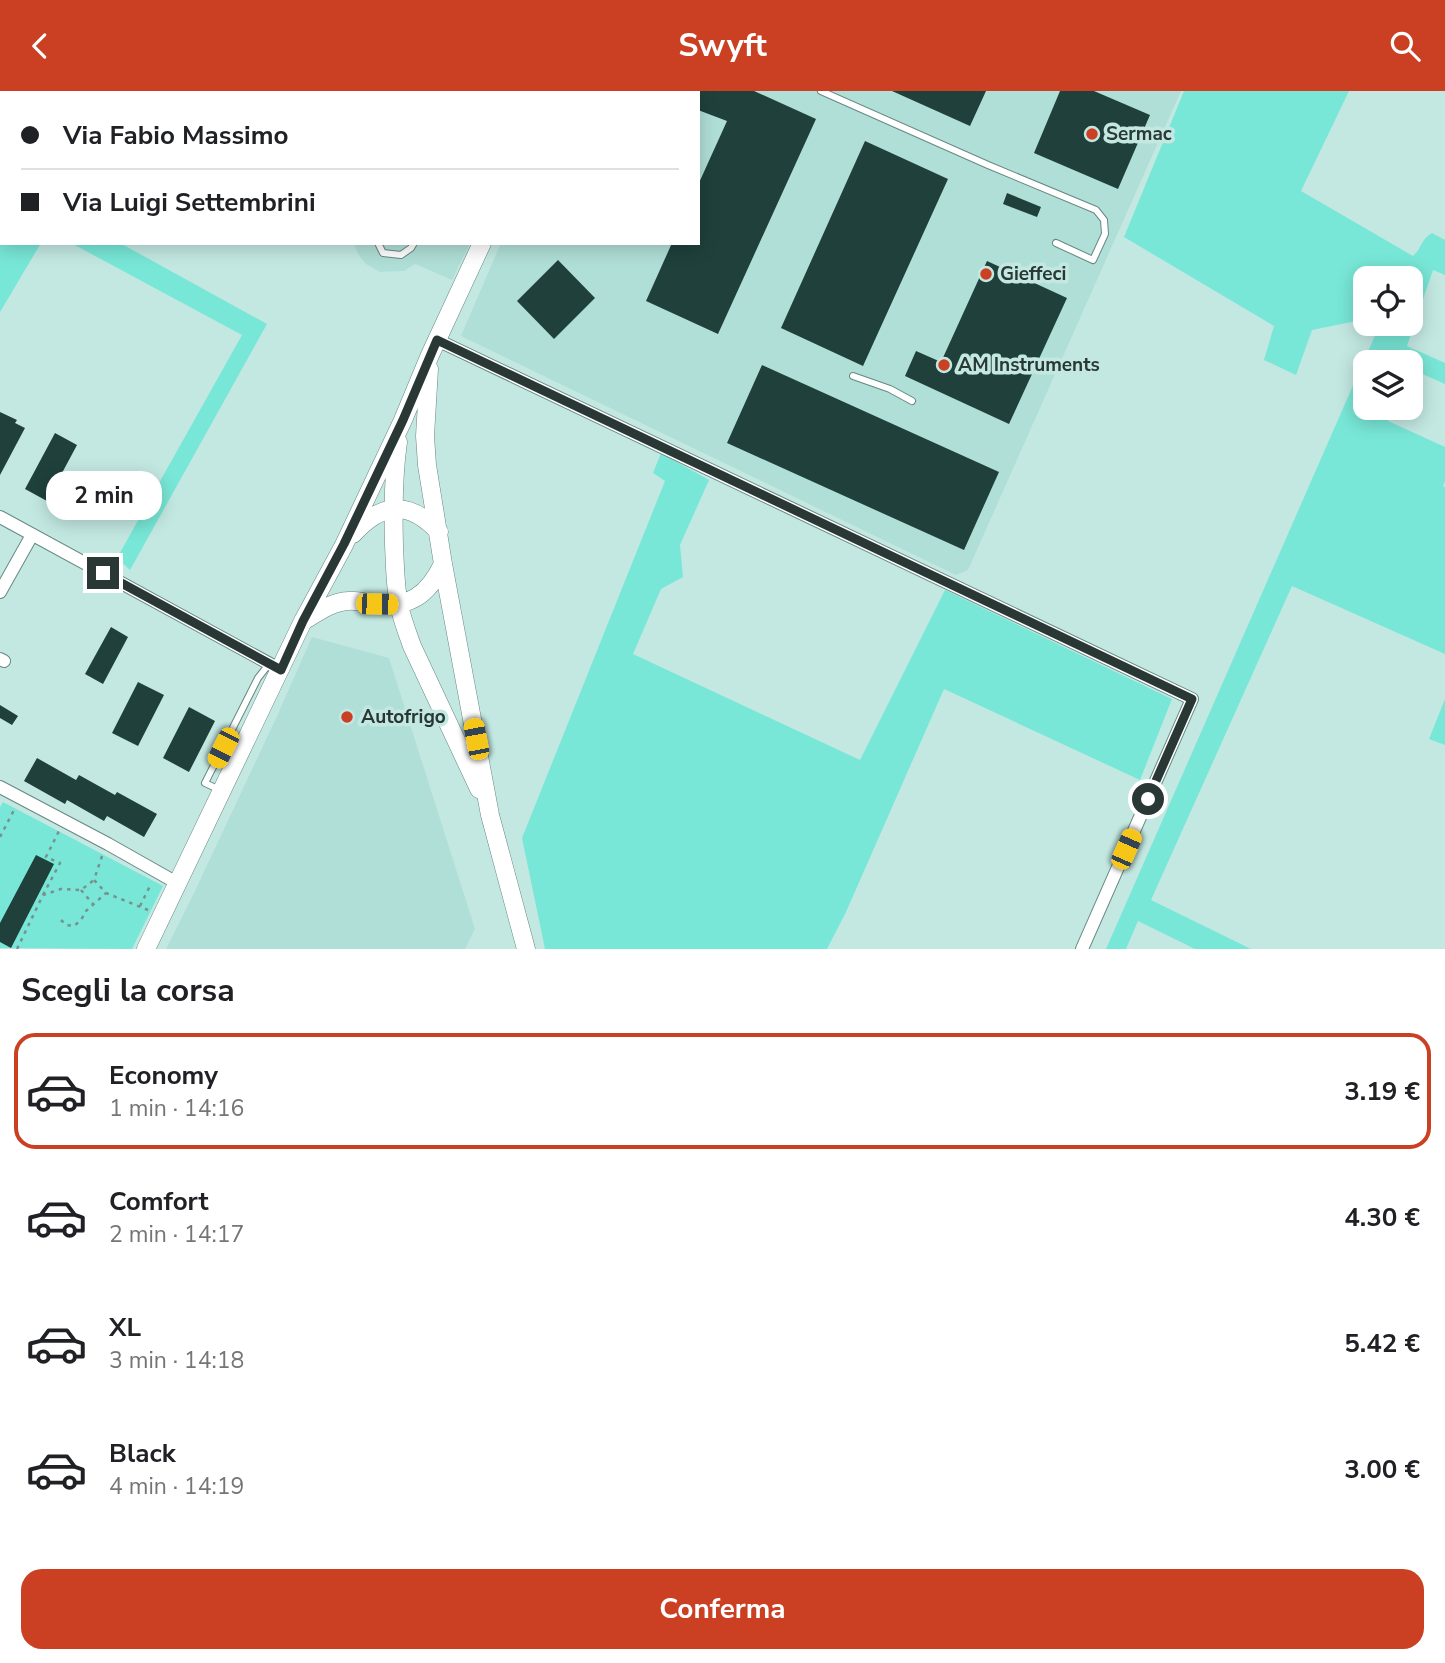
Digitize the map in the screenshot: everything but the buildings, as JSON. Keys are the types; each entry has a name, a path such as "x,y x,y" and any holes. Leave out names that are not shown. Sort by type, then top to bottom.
{"main road":[{"path":"146,949 221,791 275,667 344,544 481,245"},
{"path":"433,348 425,436 427,465 490,814 526,949"},
{"path":"403,420 393,480 399,605 412,646 490,814"},
{"path":"344,544 364,522 377,513 393,510 414,512 428,520 439,532"},
{"path":"303,621 334,604 349,600 399,605 413,600 428,589 443,564"}],"street":[{"path":"433,348 1192,699 1082,949"},
{"path":"0,517 275,667"},
{"path":"0,592 32,535"},
{"path":"0,787 177,883"}],"lane":[{"path":"821,91 1096,210 1104,221 1105,234 1093,260 1056,243"},
{"path":"379,245 383,253 401,255 413,245"},
{"path":"853,376 912,401"}],"path":[{"path":"0,837 21,798"},
{"path":"16,949 60,863 46,857 65,821"},
{"path":"43,895 61,889 81,890 94,880 107,844"},
{"path":"140,906 158,872"},
{"path":"94,880 106,893 161,916"},
{"path":"81,890 93,904"},
{"path":"61,920 66,925 74,926 106,893"}],"shaded area":[{"path":"700,91 1181,91 968,570 956,575 461,336 500,245 700,245"},
{"path":"355,245 469,245 452,280 415,264 404,271 380,272 366,264"},
{"path":"312,637 389,658 475,929 465,949 166,949"}],"green space":[{"path":"1184,91 1349,91 1301,191 1413,256 1432,233 1445,240 1445,275 1433,270 1423,299 1423,266 1353,266 1353,322 1312,330 1296,375 1264,360 1274,326 1124,237"},
{"path":"0,245 40,245 0,312"},
{"path":"75,245 124,245 267,324 130,570 117,558 242,335"},
{"path":"1375,336 1410,336 1407,346 1416,350 1369,350"},
{"path":"1423,353 1445,363 1445,384 1423,374"},
{"path":"1353,386 1353,420 1388,420 1445,447 1445,654 1292,586 1151,900 1251,949 1195,949 1138,921 1126,949 1106,949"},
{"path":"661,453 709,480 680,545 683,577 661,589 633,654 860,760 945,590 1172,699 1140,780 944,689 846,912 827,949 545,949 522,838 665,481 653,473"},
{"path":"1445,699 1445,745 1429,739"},
{"path":"3,802 163,886 132,949 0,948 0,807"}],"place":[{"name":"Sermac","path":"1092,134"},
{"name":"Gieffeci","path":"986,274"},
{"name":"AM Instruments","path":"944,365"},
{"name":"Autofrigo","path":"347,717"}],"route":[{"path":"103,573 281,670 403,420 437,340 1192,699 1148,799"}]}
